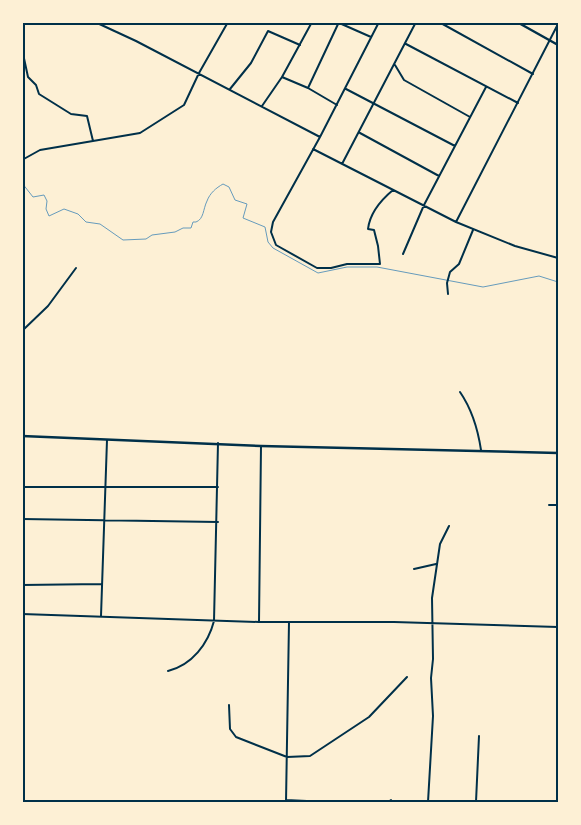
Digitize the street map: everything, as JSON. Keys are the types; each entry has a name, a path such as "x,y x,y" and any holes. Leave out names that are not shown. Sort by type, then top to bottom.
{"street":[{"path":"95,22 199,73 320,137"},
{"path":"22,160 39,151 141,133 177,110 188,102 199,73 228,22"},
{"path":"261,107 282,77 312,22"},
{"path":"379,22 271,229 276,245 293,256 319,268 347,264 380,264 374,230 368,229 377,204 393,190"},
{"path":"342,165 416,22"},
{"path":"439,22 533,74"},
{"path":"308,88 338,23 371,37"},
{"path":"519,23 558,45"},
{"path":"456,222 558,24"},
{"path":"230,89 251,63 268,31 300,45"},
{"path":"406,44 518,103"},
{"path":"22,49 28,77 36,85 38,94 71,114 87,116 93,141"},
{"path":"395,65 404,80 470,117"},
{"path":"282,77 308,88 337,105"},
{"path":"403,254 424,205 486,87"},
{"path":"346,88 455,146"},
{"path":"360,133 439,176"},
{"path":"313,149 456,222 515,246 558,258"},
{"path":"448,294 447,283 450,272 459,264 474,229"},
{"path":"22,331 57,295 76,268"},
{"path":"460,392 468,406 481,450"},
{"path":"22,436 261,446 558,453"},
{"path":"101,616 107,440"},
{"path":"168,671 182,667 200,650 209,639 214,621 218,522 218,443"},
{"path":"259,622 261,446"},
{"path":"22,487 218,487"},
{"path":"550,505 558,505"},
{"path":"22,519 218,522"},
{"path":"428,802 434,716 431,678 436,564 440,544 449,526"},
{"path":"414,569 436,564"},
{"path":"22,585 102,584"},
{"path":"22,614 214,621 432,623 558,627"},
{"path":"289,622 286,801 328,802"},
{"path":"229,705 229,723 232,734 287,757 310,756 369,717 407,677"},
{"path":"476,802 479,736"}],"waterway":[{"path":"22,183 33,197 44,195 47,201 46,209 49,216 64,209 78,214 86,222 100,224 123,240 146,239 152,235 191,228 193,222 199,221 202,216 210,196 223,184 229,187 235,200 247,204 243,218 265,227 268,242 273,248 318,273 347,267 377,267 483,287 539,276 558,282"}]}
